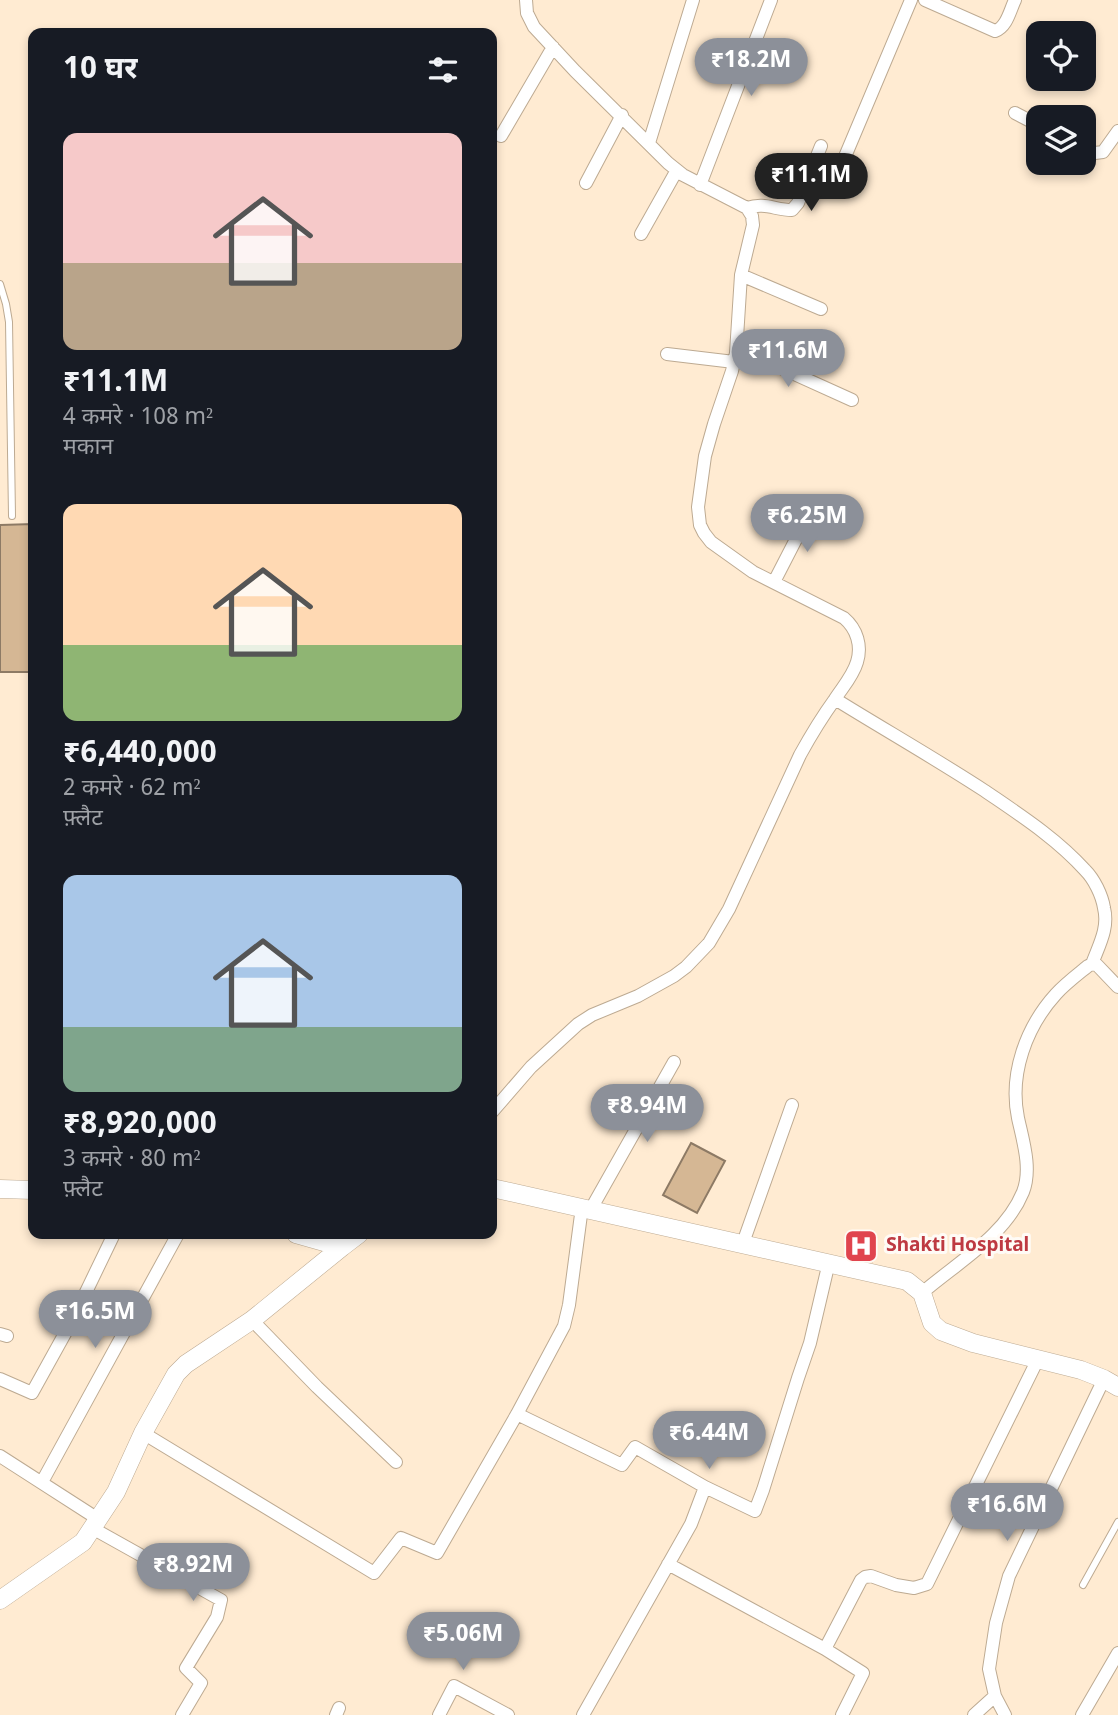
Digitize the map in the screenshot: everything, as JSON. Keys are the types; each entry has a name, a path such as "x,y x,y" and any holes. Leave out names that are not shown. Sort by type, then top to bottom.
{"street":[{"path":"497,1106 531,1067 578,1024 674,976 709,943 729,909 800,755 848,680 857,662 859,650 856,631 844,618 754,572 711,542 700,525 698,508 705,456 737,348 741,275 753,225 752,216 747,208 677,170 534,27 527,13 526,0"},
{"path":"649,143 693,0"},
{"path":"701,185 771,0"},
{"path":"844,159 911,0"},
{"path":"925,0 995,31 1000,30 1004,24 1015,0"},
{"path":"500,135 553,47"},
{"path":"1015,113 1026,119"},
{"path":"586,183 622,116"},
{"path":"1096,153 1102,152 1118,131"},
{"path":"747,208 757,205 792,210 798,203 821,146"},
{"path":"641,234 677,170"},
{"path":"741,275 821,309"},
{"path":"737,348 852,400"},
{"path":"667,354 734,362"},
{"path":"774,582 810,512"},
{"path":"835,699 1030,821 1088,872 1098,890 1106,923 1092,964"},
{"path":"922,1293 1005,1223 1024,1189 1025,1152 1016,1095 1018,1067 1035,1025 1055,994 1088,965 1097,965 1118,987"},
{"path":"143,1433 374,1573 401,1538 437,1553 564,1326 586,1208 674,1062"},
{"path":"743,1244 792,1105"},
{"path":"0,1189 28,1190"},
{"path":"497,1189 907,1281 922,1293 932,1323 941,1331 973,1343 1082,1370 1111,1383 1009,1576 996,1623 989,1669 995,1696 1005,1715"},
{"path":"0,1379 32,1393 73,1319 112,1239"},
{"path":"42,1482 175,1239"},
{"path":"314,1239 342,1247"},
{"path":"0,1600 83,1542 116,1492 143,1433 176,1374 186,1364 252,1320 352,1239"},
{"path":"517,1413 622,1465 635,1447 705,1487 755,1511 810,1343 829,1262"},
{"path":"252,1320 396,1462"},
{"path":"825,1649 865,1577 871,1576 914,1588 927,1584 1038,1359"},
{"path":"0,1457 42,1482 95,1524 220,1600 217,1617 186,1668 201,1683 182,1715"},
{"path":"584,1715 691,1524 705,1487"},
{"path":"668,1564 825,1649 863,1673 842,1715"},
{"path":"1082,1715 1118,1653"},
{"path":"439,1715 454,1686 508,1715"},
{"path":"974,1715 995,1696"}],"lane":[{"path":"0,284 9,322 12,516"},
{"path":"1083,1585 1118,1522"}],"building":[{"path":"28,524 28,672 0,672 0,525"},
{"path":"691,1143 725,1161 697,1213 663,1195"},
{"path":"851,1234 876,1238 872,1261 847,1256"}],"place":[{"name":"Shakti Hospital","path":"861,1246"}]}
